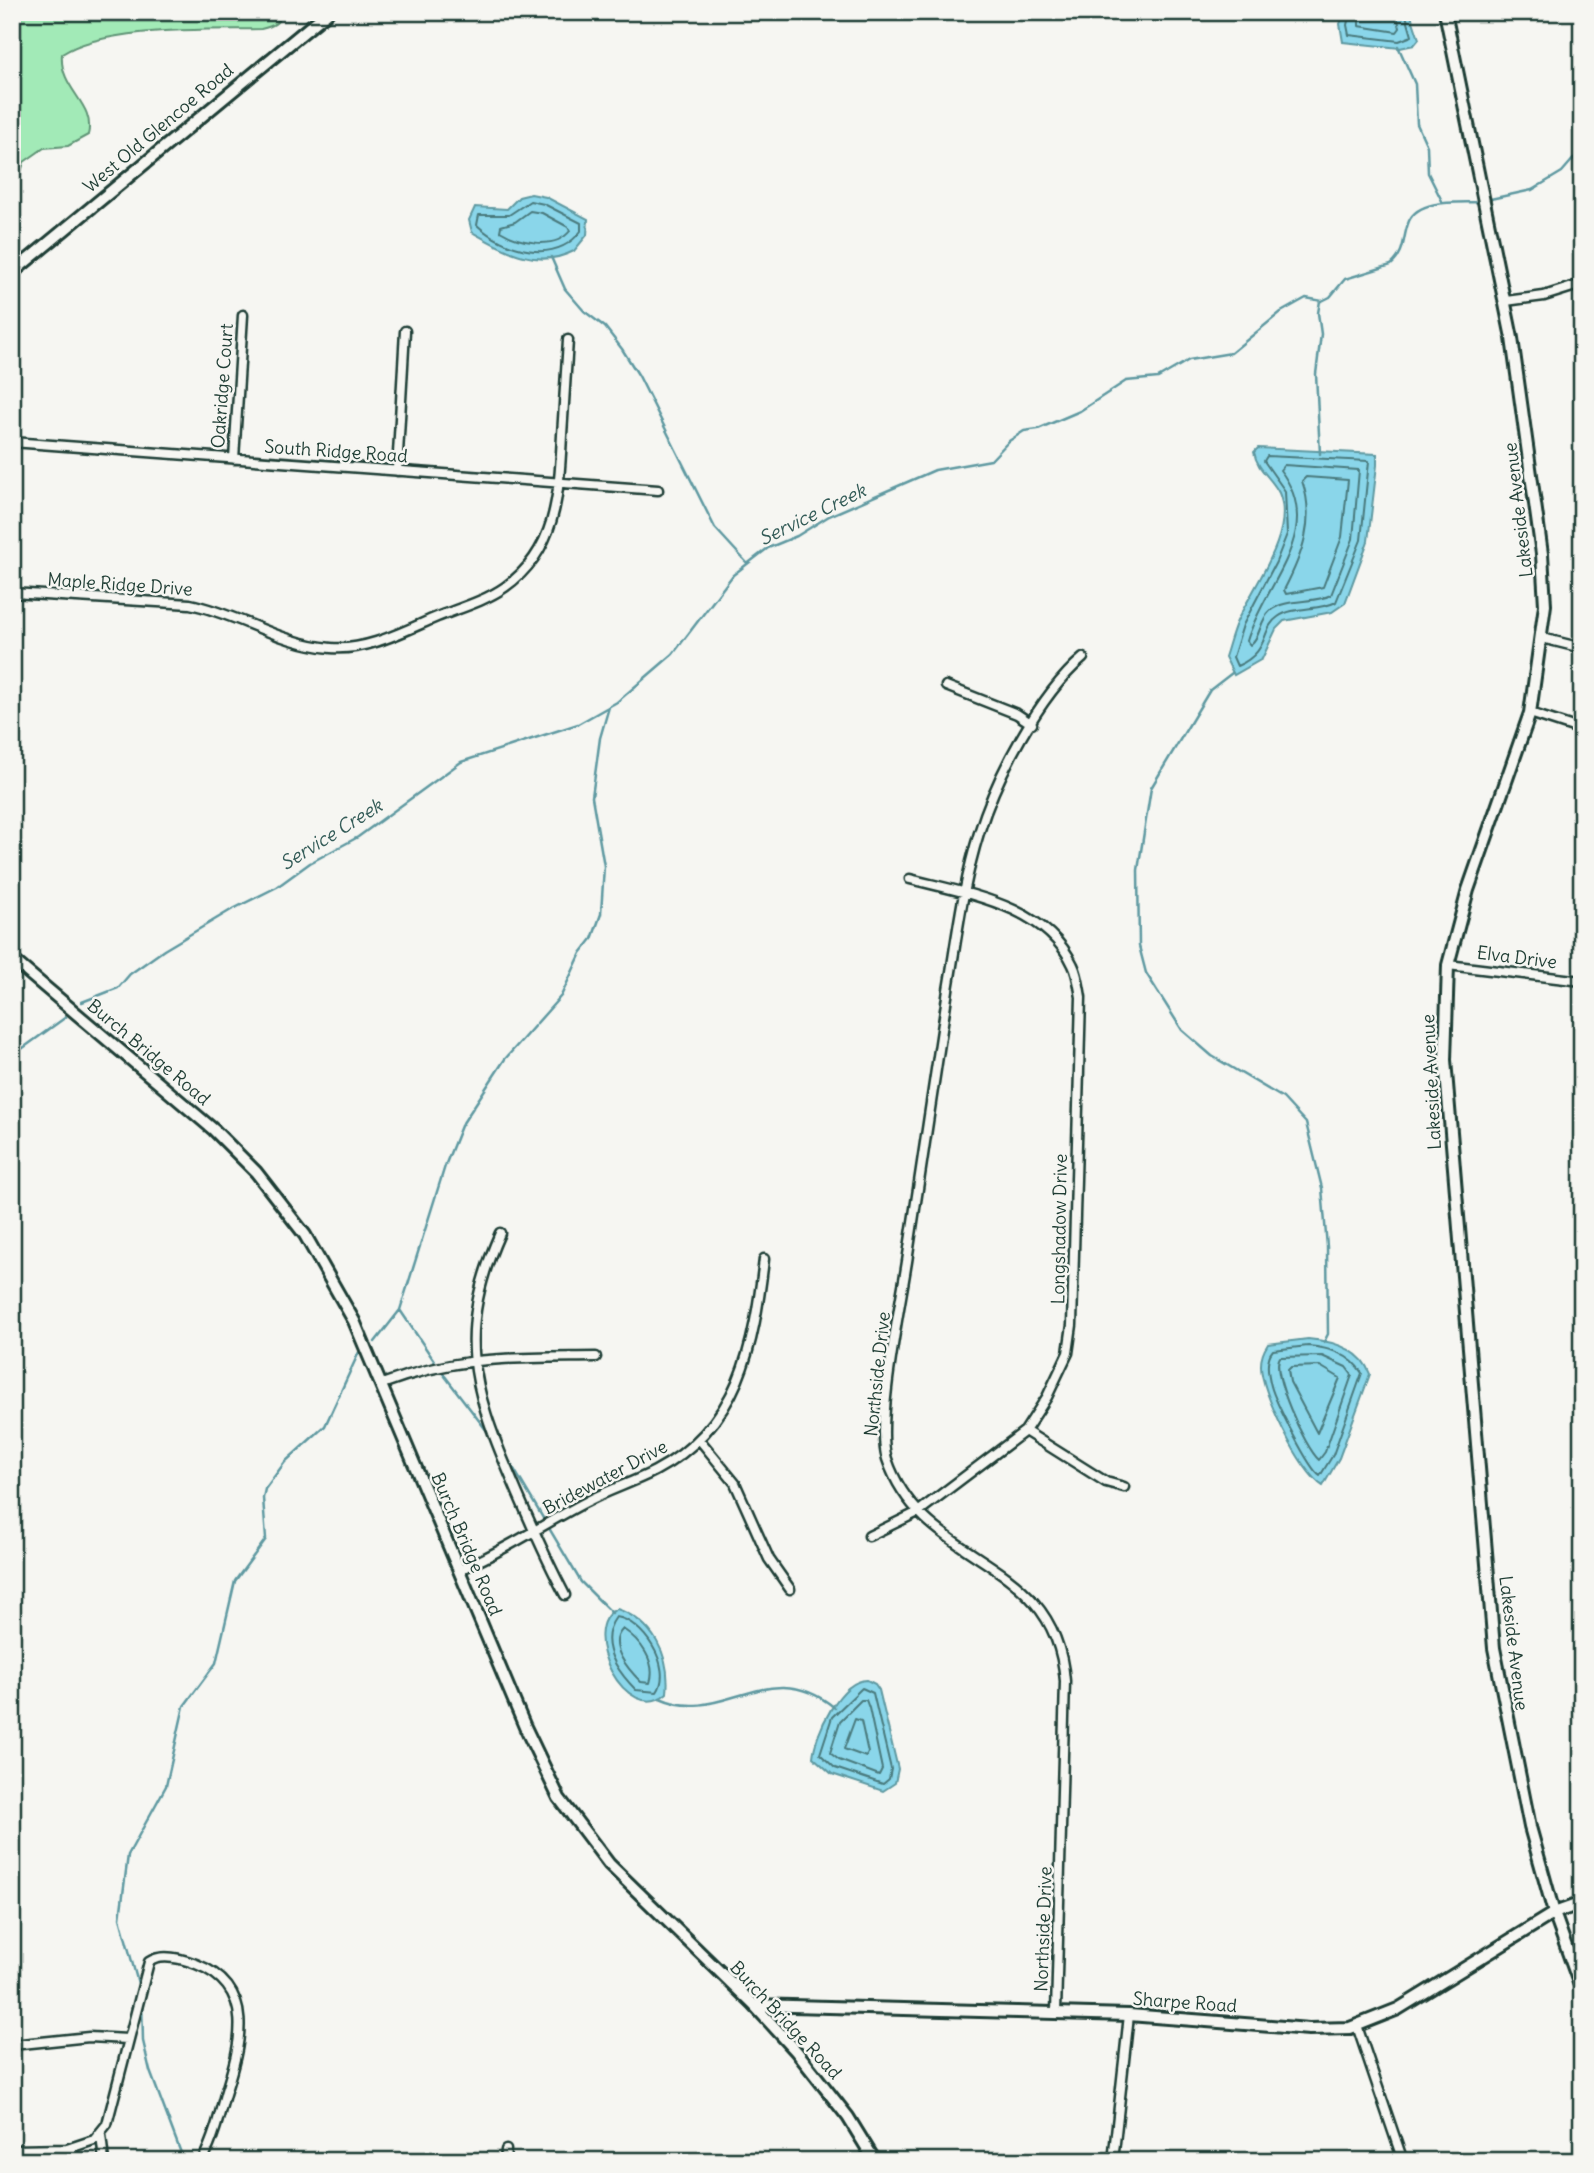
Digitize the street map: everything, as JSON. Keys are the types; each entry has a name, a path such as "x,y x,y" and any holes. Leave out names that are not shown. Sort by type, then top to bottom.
{"street":[{"name":"West Old Glencoe Road","path":"12,273 328,12"},
{"name":"Lakeside Avenue","path":"1445,12 1506,301 1542,554 1545,605 1530,713 1468,890 1448,965 1445,1060 1494,1648 1528,1820 1554,1913 1582,1991"},
{"path":"1506,301 1545,296 1582,285"},
{"name":"Oakridge Court","path":"234,459 243,315"},
{"path":"397,471 405,331"},
{"name":"Maple Ridge Drive","path":"12,593 190,604 210,608 301,642 332,648 363,646 487,597 519,576 537,554 551,530 560,483 568,340"},
{"name":"South Ridge Road","path":"12,442 658,490"},
{"path":"1542,638 1582,648"},
{"name":"Northside Drive","path":"1056,2013 1065,1681 1059,1639 1041,1608 1023,1588 1005,1573 959,1547 918,1512 898,1483 886,1456 884,1439 891,1369 964,893 988,807 1008,760 1063,675 1083,658"},
{"path":"946,686 1017,714 1032,724"},
{"path":"1530,713 1582,730"},
{"name":"Longshadow Drive","path":"869,1536 918,1512 1025,1432 1047,1397 1068,1353 1073,1325 1081,997 1074,968 1060,944 1028,916 964,893 910,879"},
{"name":"Burch Bridge Road","path":"12,959 214,1130 256,1172 282,1203 324,1265 354,1321 543,1769 578,1826 609,1864 754,2005 822,2082 874,2161"},
{"name":"Elva Drive","path":"1448,965 1582,981"},
{"path":"500,1233 478,1296 473,1359 481,1406 534,1534 565,1595"},
{"name":"Bridewater Drive","path":"460,1570 534,1534 588,1501 656,1470 699,1439 729,1400 745,1367 757,1320 764,1259"},
{"path":"382,1384 440,1364 473,1359 596,1357"},
{"path":"1025,1432 1106,1482 1124,1488"},
{"path":"699,1439 735,1482 769,1559 790,1589"},
{"name":"Sharpe Road","path":"754,2005 1129,2015 1308,2029 1357,2026 1398,2009 1554,1913 1582,1903"},
{"path":"104,2161 101,2135 113,2110 146,1967 154,1958 181,1960 203,1967 228,1988 237,2007 241,2042 213,2136 202,2161"},
{"path":"1113,2161 1129,2015"},
{"path":"1357,2026 1403,2161"},
{"path":"12,2045 89,2037 128,2039"},
{"path":"12,2150 67,2149 101,2135"},
{"path":"67,2149 82,2161"},
{"path":"505,2161 506,2150"}],"green space":[{"path":"12,12 282,12 275,24 261,29 130,34 104,38 62,54 66,77 87,114 88,135 68,146 44,148 24,162 12,202"}],"water":[{"path":"1344,12 1410,12 1419,39 1414,45 1400,48 1343,42 1340,24"},
{"path":"531,194 546,197 588,219 587,235 574,251 547,259 534,258 509,251 472,232 469,220 475,207 507,209 519,197"},
{"path":"1258,448 1377,454 1377,465 1368,541 1345,603 1332,612 1284,621 1276,629 1262,659 1234,675 1225,657 1232,634 1270,559 1282,525 1283,508 1279,493 1258,464 1254,452"},
{"path":"1308,1339 1327,1342 1353,1352 1366,1365 1370,1374 1339,1458 1323,1486 1304,1466 1293,1449 1274,1411 1262,1377 1263,1354 1268,1344"},
{"path":"617,1609 641,1622 657,1642 666,1666 667,1693 652,1700 636,1698 611,1671 601,1635 605,1619"},
{"path":"867,1680 879,1690 898,1769 895,1783 883,1791 832,1774 813,1757 818,1735 839,1698 857,1682"}],"waterway":[{"path":"1398,46 1415,84 1417,124 1427,146 1428,173 1443,203"},
{"name":"Service Creek","path":"1486,200 1532,190 1562,172 1582,149"},
{"name":"Service Creek","path":"82,1002 118,988 130,974 164,950 231,910 277,887 310,863 358,837 461,762 578,724 617,702 673,654 733,575 768,548 797,536 829,516 935,470 991,460 1009,441 1024,431 1038,429 1080,411 1126,381 1158,378 1189,360 1231,353 1281,312 1306,298 1322,301 1330,297 1345,279 1391,265 1401,250 1409,221 1422,208 1441,203 1480,202"},
{"path":"551,257 565,289 584,311 605,327 622,349 639,376 715,528 747,563"},
{"path":"1320,301 1318,313 1321,334 1316,374 1320,454"},
{"path":"1232,673 1210,690 1151,788 1138,870 1139,946 1146,973 1182,1030 1212,1056 1283,1098 1306,1123 1322,1188 1327,1247 1328,1334 1324,1342"},
{"path":"375,1342 400,1310 445,1166 461,1126 505,1059 561,996 581,953 592,939 601,914 604,866 592,797 600,738 609,707"},
{"name":"Service Creek","path":"12,1056 66,1017"},
{"path":"400,1310 437,1365"},
{"path":"139,1987 120,1918 128,1855 166,1786 184,1706 216,1663 235,1581 266,1539 263,1498 265,1489 285,1462 325,1426 359,1352"},
{"path":"441,1371 490,1435"},
{"path":"505,1454 581,1582 612,1613"},
{"path":"660,1698 683,1704 705,1704 767,1688 788,1687 811,1693 835,1708"},
{"path":"142,2000 143,2041 150,2071 184,2161"}]}
